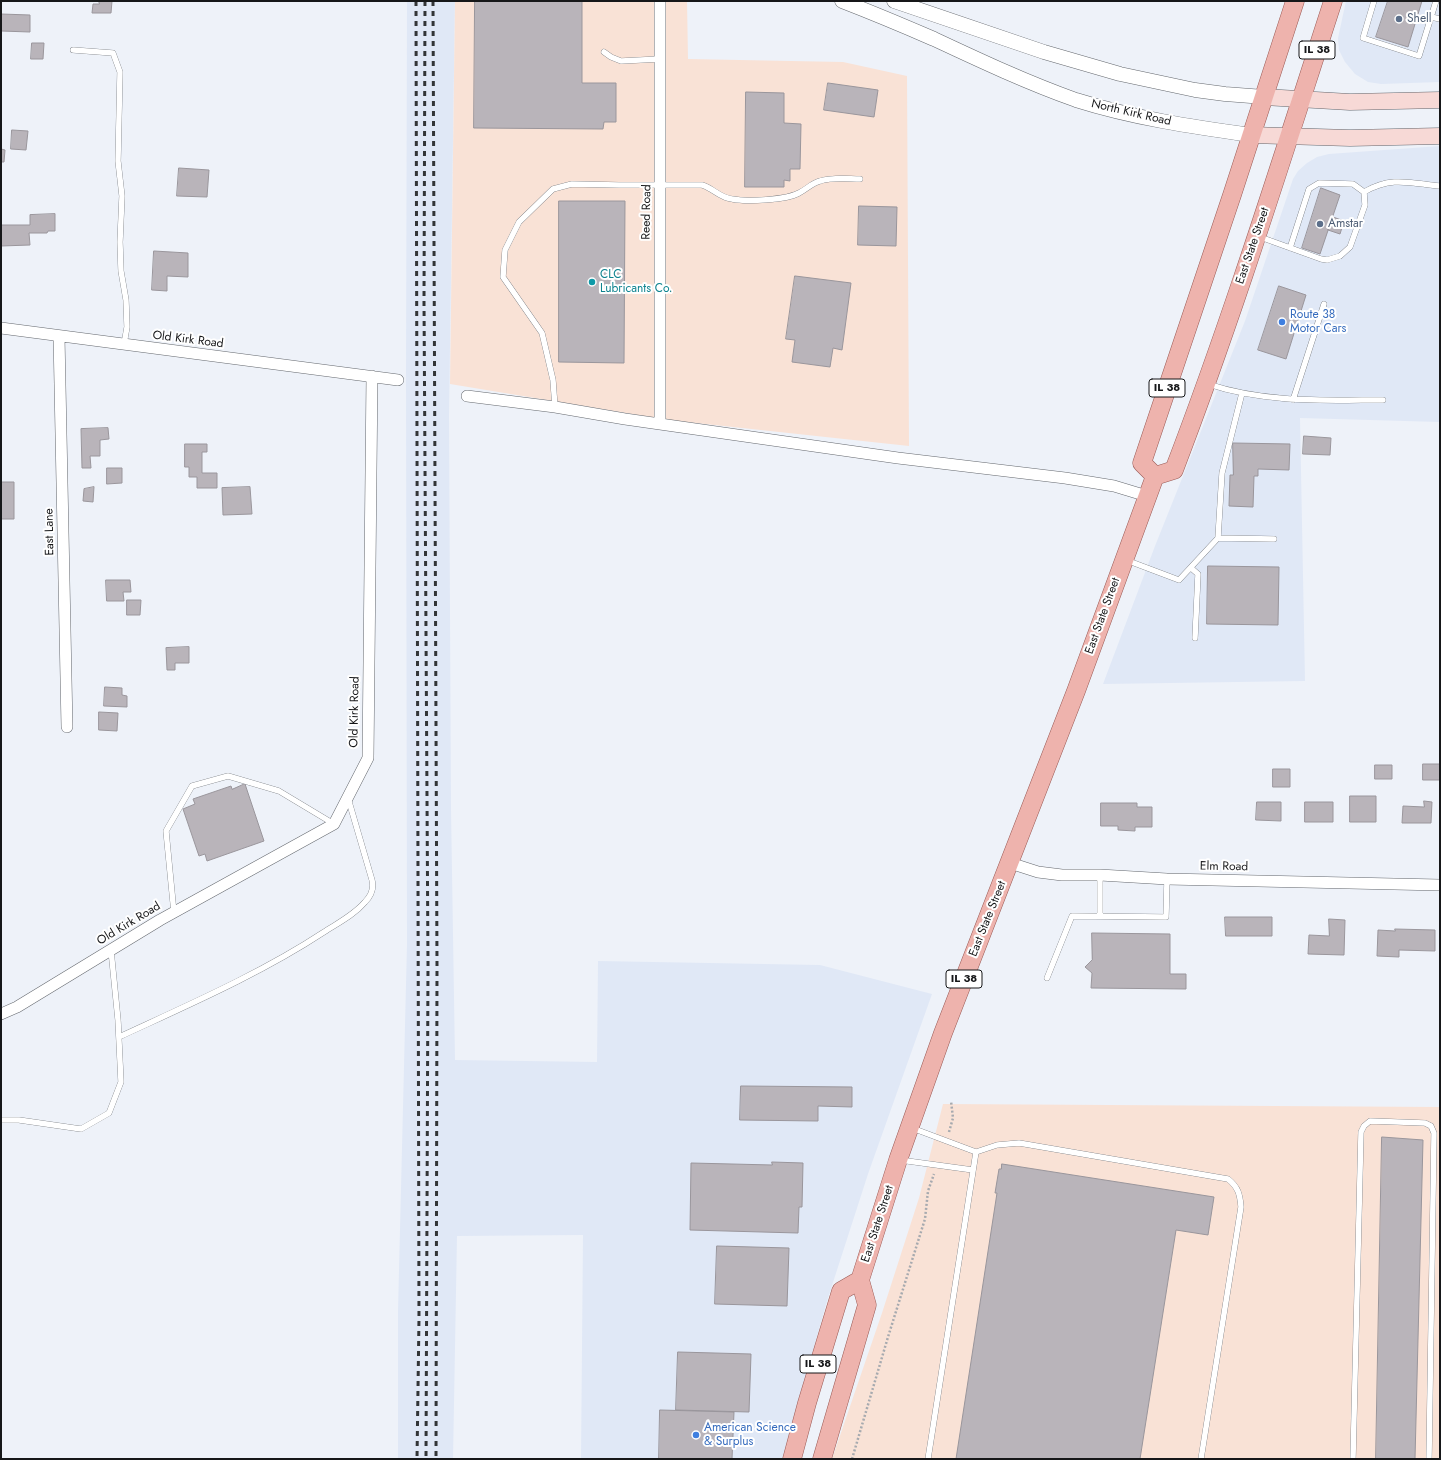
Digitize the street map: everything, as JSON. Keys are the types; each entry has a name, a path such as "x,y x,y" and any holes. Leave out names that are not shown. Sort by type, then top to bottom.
{"main road":[{"name":"IL 38","path":"1155,476 1142,462 1252,135 1295,1"},
{"name":"East State Street","path":"860,1280 898,1160 963,980 1010,863 1073,698 1147,496 1155,476 1174,470 1206,383 1256,236 1333,1"},
{"path":"1264,96 1350,102 1440,100"},
{"name":"North Kirk Road","path":"1252,135 1350,138 1440,136"},
{"name":"IL 38","path":"792,1459 807,1403 841,1291 860,1280 867,1305 822,1459"}],"street":[{"name":"Reed Road","path":"660,1 660,423"},
{"name":"North Kirk Road","path":"842,1 932,38 1012,74 1076,99 1160,121 1252,135"},
{"path":"894,1 1030,47 1120,74 1195,90 1225,94 1264,96"},
{"name":"Old Kirk Road","path":"1,328 398,380"},
{"name":"East Lane","path":"59,336 66,727"},
{"name":"Old Kirk Road","path":"1,1014 17,1007 174,913 334,824 368,758 372,376"},
{"path":"467,396 555,407 898,458 1065,478 1114,486 1147,496"},
{"name":"Elm Road","path":"1010,863 1038,872 1062,875 1440,885"}],"lane":[{"path":"1374,1 1363,38 1419,56 1436,1"},
{"path":"1431,17 1440,19"},
{"path":"73,50 113,53 120,72 118,161 122,196 120,242 121,271 126,300 127,327 124,345"},
{"path":"604,52 621,61 660,59"},
{"path":"555,407 553,380 542,333 504,277 505,250 519,222 553,189 572,184 702,185 708,186 721,195 731,199 748,200 778,198 798,194 810,185 821,180 860,179"},
{"path":"1364,192 1376,185 1399,181 1440,186"},
{"path":"1256,236 1321,259 1327,260 1340,256 1350,247 1365,205 1364,192 1353,184 1319,183 1309,189 1290,248"},
{"path":"1293,400 1324,304"},
{"path":"1206,383 1242,393 1293,400 1383,400"},
{"path":"1124,560 1179,580 1218,538 1222,472 1242,393"},
{"path":"1218,538 1274,539"},
{"path":"1191,568 1198,574 1195,638"},
{"path":"174,913 166,831 192,786 228,776 280,791 334,824"},
{"path":"119,1037 199,1000 299,949 356,911 366,902 371,894 373,885 348,798"},
{"path":"1100,875 1100,916"},
{"path":"1047,978 1072,916 1166,917 1168,879"},
{"path":"1,1120 19,1120 81,1129 109,1113 121,1082 119,1037 111,950"},
{"path":"1353,1459 1361,1132 1364,1126 1370,1121 1425,1123 1431,1126 1434,1132 1429,1459"},
{"path":"910,1127 976,1152 997,1145 1019,1143 1228,1179 1235,1184 1240,1193 1241,1206 1201,1459"},
{"path":"928,1459 976,1152"},
{"path":"898,1160 973,1170"}],"path":[{"path":"950,1129 953,1118 951,1101"},
{"path":"852,1459 925,1219 928,1190 931,1184"}],"shaded area":[{"path":"407,1 455,1 449,415 451,809 455,1060 597,1062 598,961 820,965 932,994 868,1174 827,1301 782,1459 581,1459 583,1235 457,1236 453,1459 398,1459 398,1311 407,944"},
{"path":"455,1 687,1 688,59 843,62 907,76 909,446 668,420 450,384"},
{"path":"1346,1 1440,1 1440,82 1381,84 1368,82 1355,74 1345,62 1339,50 1338,38"},
{"path":"1440,146 1440,422 1300,418 1305,681 1103,684 1155,546 1245,321 1293,179 1298,171 1317,157 1329,154"},
{"path":"943,1104 1440,1107 1440,1459 832,1459 882,1313 919,1198"}],"building":[{"path":"99,1 112,1 111,13 92,13 93,4 99,4"},
{"path":"475,1 582,1 582,83 616,83 616,122 604,122 603,129 474,128"},
{"name":"Shell","path":"1388,1 1422,1 1408,47 1376,37"},
{"path":"1,14 30,15 30,32 1,31"},
{"path":"32,43 44,43 43,59 31,59"},
{"path":"828,83 878,90 874,117 824,110"},
{"path":"746,92 784,93 784,123 801,124 800,169 790,169 790,181 784,180 784,187 745,187"},
{"path":"12,130 28,131 26,150 11,149"},
{"path":"1,149 5,150 4,162 1,162"},
{"path":"179,168 209,170 207,197 177,196"},
{"name":"Amstar","path":"1321,188 1340,195 1320,254 1302,248"},
{"name":"CLC Lubricants Co.","path":"559,201 625,201 624,363 559,362"},
{"path":"859,206 897,207 896,246 858,245"},
{"path":"55,214 55,231 48,231 47,233 29,233 30,245 1,246 1,225 30,225 30,215"},
{"path":"1333,217 1344,221 1340,234 1328,230"},
{"path":"154,251 188,253 188,277 167,276 167,291 152,290"},
{"path":"795,276 851,283 842,350 833,348 830,367 792,362 795,340 786,339"},
{"name":"Route 38 Motor Cars","path":"1279,286 1306,295 1286,359 1258,350"},
{"path":"108,428 109,439 100,440 100,456 90,456 91,468 82,468 81,429"},
{"path":"1304,436 1331,438 1330,455 1303,454"},
{"path":"1233,443 1290,444 1289,470 1258,469 1258,476 1254,476 1253,507 1229,506 1230,475 1233,475"},
{"path":"185,444 207,444 207,452 202,452 202,473 217,473 217,488 197,488 197,477 189,477 189,467 185,467"},
{"path":"107,468 122,468 122,483 107,484"},
{"path":"1,482 14,482 14,519 1,519"},
{"path":"94,487 93,502 83,501 84,489"},
{"path":"250,487 252,514 223,515 222,488"},
{"path":"1208,566 1279,567 1278,625 1207,624"},
{"path":"106,580 130,580 131,592 123,592 124,601 107,601"},
{"path":"127,600 141,600 140,615 127,615"},
{"path":"189,647 189,663 175,663 175,670 167,670 166,648"},
{"path":"105,687 122,688 122,695 127,696 127,707 104,706"},
{"path":"99,712 118,713 117,731 99,730"},
{"path":"1423,764 1440,764 1440,780 1423,780"},
{"path":"1375,765 1392,765 1392,779 1375,779"},
{"path":"1273,769 1290,769 1290,787 1273,787"},
{"path":"245,784 264,841 207,861 205,854 199,856 183,809 195,804 193,799 231,786 232,789"},
{"path":"1350,796 1376,796 1376,822 1350,822"},
{"path":"1424,801 1432,802 1431,823 1402,823 1403,806 1424,807"},
{"path":"1257,802 1281,802 1281,821 1256,820"},
{"path":"1305,802 1333,802 1333,822 1305,822"},
{"path":"1101,803 1137,803 1137,807 1152,807 1152,827 1135,827 1135,831 1118,830 1118,826 1101,826"},
{"path":"1225,917 1272,917 1272,936 1226,936"},
{"path":"1329,919 1345,920 1344,955 1308,954 1309,935 1329,936"},
{"path":"1395,929 1435,930 1435,951 1399,950 1399,957 1377,956 1378,930 1395,931"},
{"path":"1092,933 1170,934 1170,974 1186,974 1186,989 1091,988 1092,973 1085,967 1092,960"},
{"path":"741,1086 852,1087 852,1107 818,1106 818,1121 740,1120"},
{"path":"1382,1137 1423,1140 1415,1459 1376,1459"},
{"path":"772,1162 803,1163 802,1207 799,1207 798,1233 690,1230 691,1163 772,1165"},
{"path":"1002,1164 1214,1197 1208,1235 1176,1230 1140,1459 956,1459 997,1193 995,1193 999,1169 1001,1169"},
{"path":"717,1246 789,1248 787,1306 715,1304"},
{"path":"678,1352 751,1354 749,1412 676,1410"},
{"name":"American Science & Surplus","path":"660,1410 734,1412 732,1459 659,1459"}],"railway":[{"path":"416,1 419,1318 417,1459"},
{"path":"425,1 424,301 428,964 426,1459"},
{"path":"433,1 437,966 436,1459"}],"place":[{"name":"Shell","path":"1399,19"},
{"name":"Amstar","path":"1320,224"},
{"name":"CLC Lubricants Co.","path":"592,282"},
{"name":"Route 38 Motor Cars","path":"1282,322"},
{"name":"American Science & Surplus","path":"696,1435"}]}
